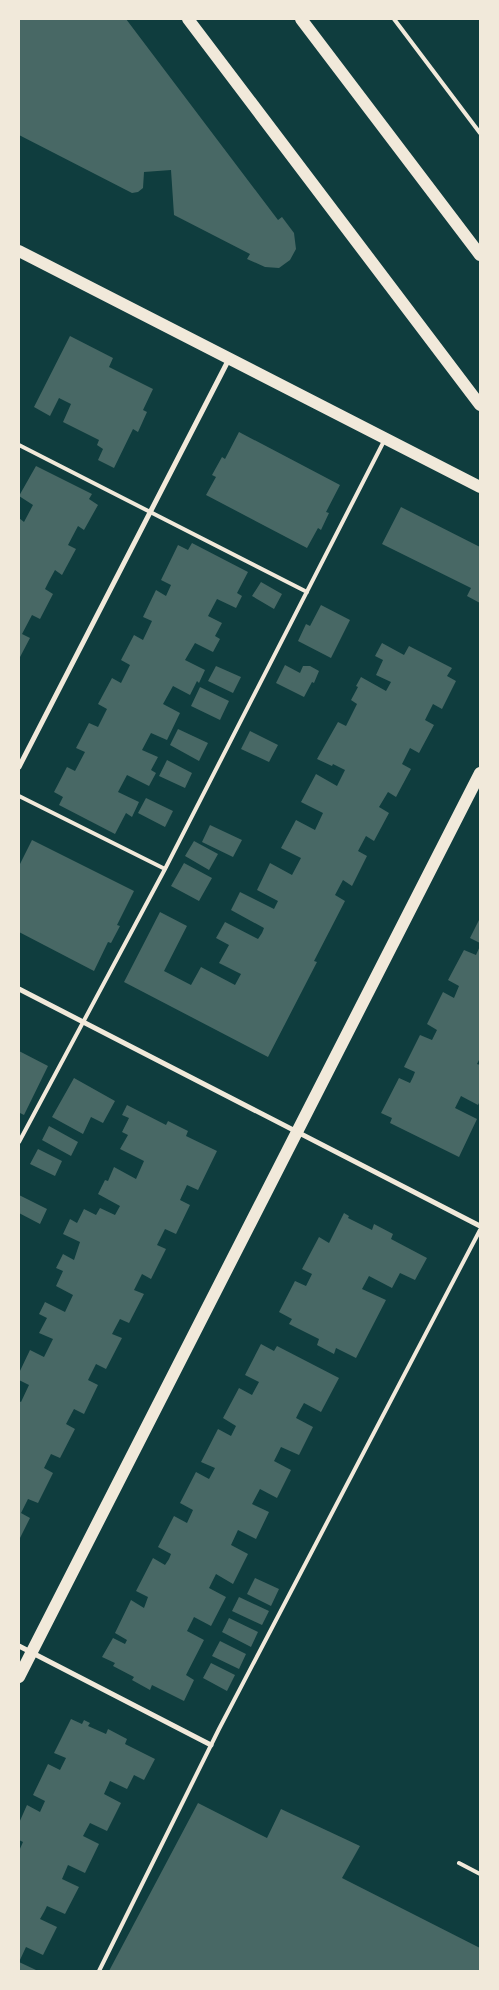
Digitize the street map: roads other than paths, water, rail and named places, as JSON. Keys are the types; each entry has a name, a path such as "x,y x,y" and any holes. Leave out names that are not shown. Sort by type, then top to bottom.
{"main road":[{"path":"188,19 480,405"},
{"path":"301,19 480,255"},
{"path":"19,251 480,488"},
{"path":"19,1677 480,773"}],"street":[{"path":"19,768 229,359"},
{"path":"19,988 480,1228"},
{"path":"19,1646 211,1745"}],"lane":[{"path":"394,19 480,133"},
{"path":"19,1142 82,1021 165,869 385,439"},
{"path":"19,445 307,592"},
{"path":"19,796 165,869"},
{"path":"99,1971 211,1745 480,1228"},
{"path":"459,1863 480,1874"}]}
